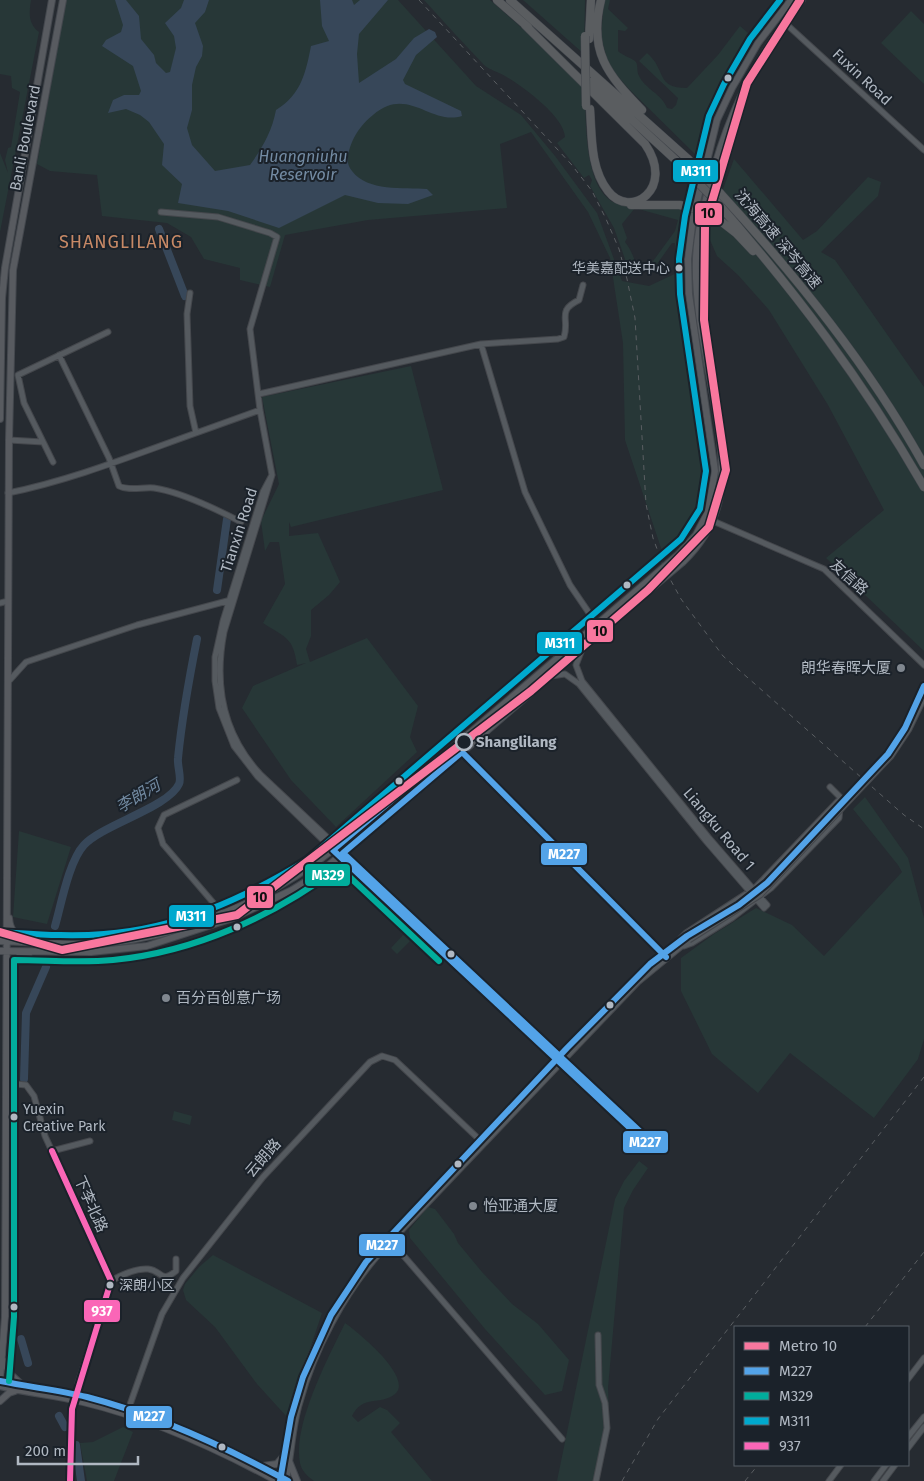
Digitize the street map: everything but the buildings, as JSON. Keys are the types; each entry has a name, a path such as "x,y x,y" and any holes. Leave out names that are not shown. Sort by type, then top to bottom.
{"highway":[{"path":"497,0 525,24 646,144 655,162 656,174 654,187 646,196 633,202 620,200 612,195 604,186 594,156 588,108"},
{"name":"沈海高速 深岑高速","path":"510,0 688,159 764,241 817,307 888,405 924,465"},
{"path":"589,0 587,38 590,157 605,194 614,201 627,205 680,205 700,210 718,219 736,233 804,305"},
{"path":"601,0 597,27 598,43 607,71 688,159"},
{"name":"沈海高速 深岑高速","path":"525,24 681,165 714,199 804,305 876,407 924,487"}],"main road":[{"name":"Banli Boulevard","path":"0,419 4,268 52,0"},
{"name":"Banli Boulevard","path":"6,902 8,493 12,270 64,0"},
{"path":"3,941 91,944 135,939 170,931 222,913 288,882 334,848 456,746 679,554 696,535 708,512 715,471 689,294 688,259 693,218 717,120 732,88 758,42 791,0"},
{"path":"3,951 117,950 172,939 233,918 270,902 318,874 683,562 704,539 714,519 722,487 723,456 698,294 698,238 715,164 727,124 753,69 784,22 802,0"},
{"path":"1,334 10,340"},
{"path":"6,902 3,941 6,1008 3,1356 0,1380 22,1389"},
{"path":"6,902 13,933 20,937 44,938 54,943"},
{"path":"6,1008 9,1003 11,963 24,954 49,951"},
{"path":"3,1356 9,1373 22,1389"},
{"path":"0,1386 84,1396 207,1446 283,1480"},
{"path":"0,1401 9,1393 22,1389"},
{"path":"127,1413 210,1440 262,1466 283,1480"},
{"path":"262,1466 277,1464 286,1453"},
{"path":"290,1461 297,1481"}],"street":[{"name":"Fuxin Road","path":"784,22 924,150"},
{"path":"8,493 33,488 110,463 260,410 250,329 276,237 270,232 218,217 161,212"},
{"path":"259,394 481,344 564,337 566,325 564,313 567,307 579,300 583,285"},
{"path":"190,293 186,314 190,406 196,432"},
{"path":"53,462 24,403 18,375 108,332"},
{"path":"481,344 525,492 570,585 602,632"},
{"path":"59,355 121,488 155,488 221,512 241,522"},
{"name":"Tianxin Road","path":"260,410 272,475 263,492 217,643 216,694 224,722 234,746 250,769 648,1142"},
{"path":"9,440 43,442"},
{"name":"友信路","path":"714,519 825,566 924,660"},
{"name":"友信路","path":"714,519 824,569 924,664"},
{"path":"0,598 8,601"},
{"path":"8,683 26,662 138,625 231,600"},
{"path":"0,603 8,601"},
{"name":"Liangku Road 1","path":"582,649 576,665 582,680 759,899"},
{"name":"Liangku Road 1","path":"551,676 565,674 579,684 711,847 752,890"},
{"path":"889,755 905,728 924,686"},
{"path":"283,1480 295,1399 329,1320 357,1274 635,978 688,938 739,905 767,883 889,755 909,729 924,698"},
{"path":"456,746 664,956"},
{"path":"222,913 163,844 158,828 164,815 236,780"},
{"path":"830,787 841,798"},
{"path":"680,944 686,933 752,890 841,798"},
{"path":"680,944 692,943 759,899 839,818 841,798"},
{"name":"云朗路","path":"127,1413 162,1314 183,1278 263,1176 370,1062 382,1056 396,1060 482,1142"},
{"name":"下李北路","path":"6,1083 26,1085 30,1090 52,1151 111,1281"},
{"path":"52,1151 90,1141"},
{"path":"389,1240 562,1439"},
{"path":"283,1480 290,1461 300,1401 333,1322 360,1278 389,1240"},
{"path":"78,1383 111,1281 120,1276 146,1269 168,1277 176,1271 176,1259"},
{"path":"596,1481 607,1428 605,1403 599,1385 598,1335"},
{"path":"909,1378 924,1358"},
{"path":"70,1481 72,1409"},
{"path":"909,1437 924,1417"},
{"path":"909,1447 924,1427"},
{"path":"829,1481 840,1466"},
{"path":"874,1481 885,1466"},
{"path":"882,1481 894,1466"}],"shaded area":[{"path":"0,0 31,0 31,22 39,32 0,232 0,153 8,173 5,160 8,148 11,147 20,92 12,88 11,76 0,74"},
{"path":"66,0 398,0 476,86 521,115 555,156 597,213 622,281 649,286 683,270 710,483 698,515 688,531 663,554 625,440 623,343 610,258 588,212 531,132 500,144 507,208 368,220 285,235 270,287 240,280 240,268 204,259 191,237 167,223 102,216 97,175 50,171 37,164"},
{"path":"424,0 490,0 540,44 585,88 589,153 592,170 598,185 607,197 618,204 626,206 691,206 684,258 675,258 675,243 672,243 652,271 649,271 648,268 675,231 678,220 635,208 622,224 627,238 625,242 632,253 637,272 636,275 631,276 614,228 590,186 592,180 589,175 584,178 557,143 565,137 558,120 541,102 521,87 484,65"},
{"path":"523,0 585,0 584,54"},
{"path":"604,0 610,0 608,9 628,28 625,31 618,30 618,51 635,61 642,81 665,103 667,108 672,109 676,105 678,98 639,61 647,53 653,59 662,77 670,85 687,88 718,55 740,26 748,33 726,78 700,159 629,89 609,66 601,37"},
{"path":"911,11 924,24 924,84 881,43"},
{"path":"734,159 803,240 817,231 868,177 881,182 878,196 821,252 835,260 924,387 924,651 826,558 884,510 828,405 769,310 738,275 717,256 707,233"},
{"path":"411,366 443,490 291,527 289,522 289,536 318,533 340,582 329,595 311,610 311,636 306,649 310,662 367,638 418,706 410,737 417,752 336,827 291,780 242,708 253,686 306,663 297,665 291,643 283,635 263,623 285,584 279,542 270,542 265,551 261,521 279,484 262,397"},
{"path":"865,797 908,858 924,918 924,1039 918,1059 874,1118 790,1053 758,1093 712,1054 681,991 681,958 714,934 756,908 792,925 824,956 902,872 853,809"},
{"path":"19,831 71,847 47,924 13,917"},
{"path":"403,935 410,941 397,954 391,948"},
{"path":"174,1111 192,1116 190,1125 172,1120"},
{"path":"639,1161 648,1168 633,1190 624,1208 608,1388 609,1415 594,1481 557,1481 615,1199 624,1181"},
{"path":"428,1207 435,1209 454,1234 458,1243 482,1272 512,1304 538,1324 569,1360 562,1391 545,1395 485,1329 410,1238 409,1230"},
{"path":"213,1255 322,1313 287,1417 257,1384 215,1327 186,1300 183,1290 185,1284 199,1267"},
{"path":"345,1323 372,1345 382,1356 397,1377 399,1387 395,1394 389,1397 361,1405 352,1416 358,1422 380,1407 387,1410 400,1423 391,1432 432,1481 314,1481 302,1468 299,1448 301,1430 314,1391"},
{"path":"123,1427 133,1432 114,1481 87,1481 80,1443 93,1442"}],"water":[{"name":"Huangniuhu Reservoir","path":"115,0 126,0 139,16 141,39 154,55 156,63 166,73 170,72 176,48 174,36 165,23 181,8 184,0 209,0 205,12 195,23 203,46 202,56 196,67 192,85 192,110 187,128 192,145 215,171 250,165 266,139 276,110 297,90 307,65 311,46 329,41 322,26 320,0 352,0 354,5 360,0 388,0 359,34 357,54 359,83 396,59 414,38 429,29 435,32 437,37 416,55 403,80 405,84 461,111 462,116 450,118 440,116 408,105 397,104 386,107 369,118 358,131 349,150 348,165 359,178 367,182 386,187 427,189 433,195 408,204 378,203 345,195 279,228 228,211 178,203 182,184 162,165 164,144 149,122 140,115 126,109 108,113 113,100 124,95 139,95 141,91 133,66 102,46 106,40 121,32 123,25"}],"waterway":[{"name":"李朗河","path":"159,229 185,296"},
{"name":"李朗河","path":"217,590 227,519"},
{"name":"李朗河","path":"55,926 70,872 74,861 84,845 105,830 162,800 173,792 179,784 178,761 180,743 197,639"},
{"name":"李朗河","path":"24,1079 26,1013 46,967"},
{"name":"李朗河","path":"21,1339 28,1363"},
{"name":"李朗河","path":"59,1416 65,1427"},
{"name":"李朗河","path":"76,1445 81,1481"}],"tunnel":[{"path":"72,1409 78,1383"}],"railway":[{"path":"419,0 571,164 592,191 606,219 619,249 635,318 646,504 653,538 664,568 681,599 723,656 904,815 924,829"},
{"path":"622,1481 658,1419 924,1077"},
{"path":"866,1326 924,1252"},
{"path":"745,1481 757,1466"}],"metro line":[{"name":"10","path":"0,932 62,950 237,915 531,691 648,590 709,527 726,470 704,320 705,225 747,83 800,0"}],"transit line":[{"name":"M311","path":"0,932 91,935 158,926 235,899 283,874 307,860 681,539 700,509 706,471 680,294 679,259 685,216 709,116 724,84 750,39 780,0"},
{"name":"M227","path":"280,1481 291,1417 303,1377 331,1315 366,1262 567,1048 650,964 687,936 739,905 767,883 888,754 905,728 924,686"},
{"name":"M227","path":"456,746 462,752 343,853 649,1140 646,1143 333,850 456,746"},
{"name":"M227","path":"462,752 666,957"},
{"name":"M329","path":"9,1381 14,1317 14,960 101,961 144,956 174,949 203,940 261,916 314,885 339,867 439,961"},
{"name":"937","path":"52,1151 111,1281 72,1409 70,1481"},
{"name":"M227","path":"0,1381 87,1397 139,1413 215,1444 288,1481"}],"place":[{"name":"华美嘉配送中心","path":"679,268"},
{"name":"朗华春晖大厦","path":"901,668"},
{"name":"Shanglilang","path":"464,742"},
{"name":"百分百创意广场","path":"166,998"},
{"name":"Yuexin Creative Park","path":"14,1117"},
{"name":"怡亚通大厦","path":"473,1206"},
{"name":"深朗小区","path":"110,1285"}],"district":[{"name":"SHANGLILANG","path":"121,242"}]}
